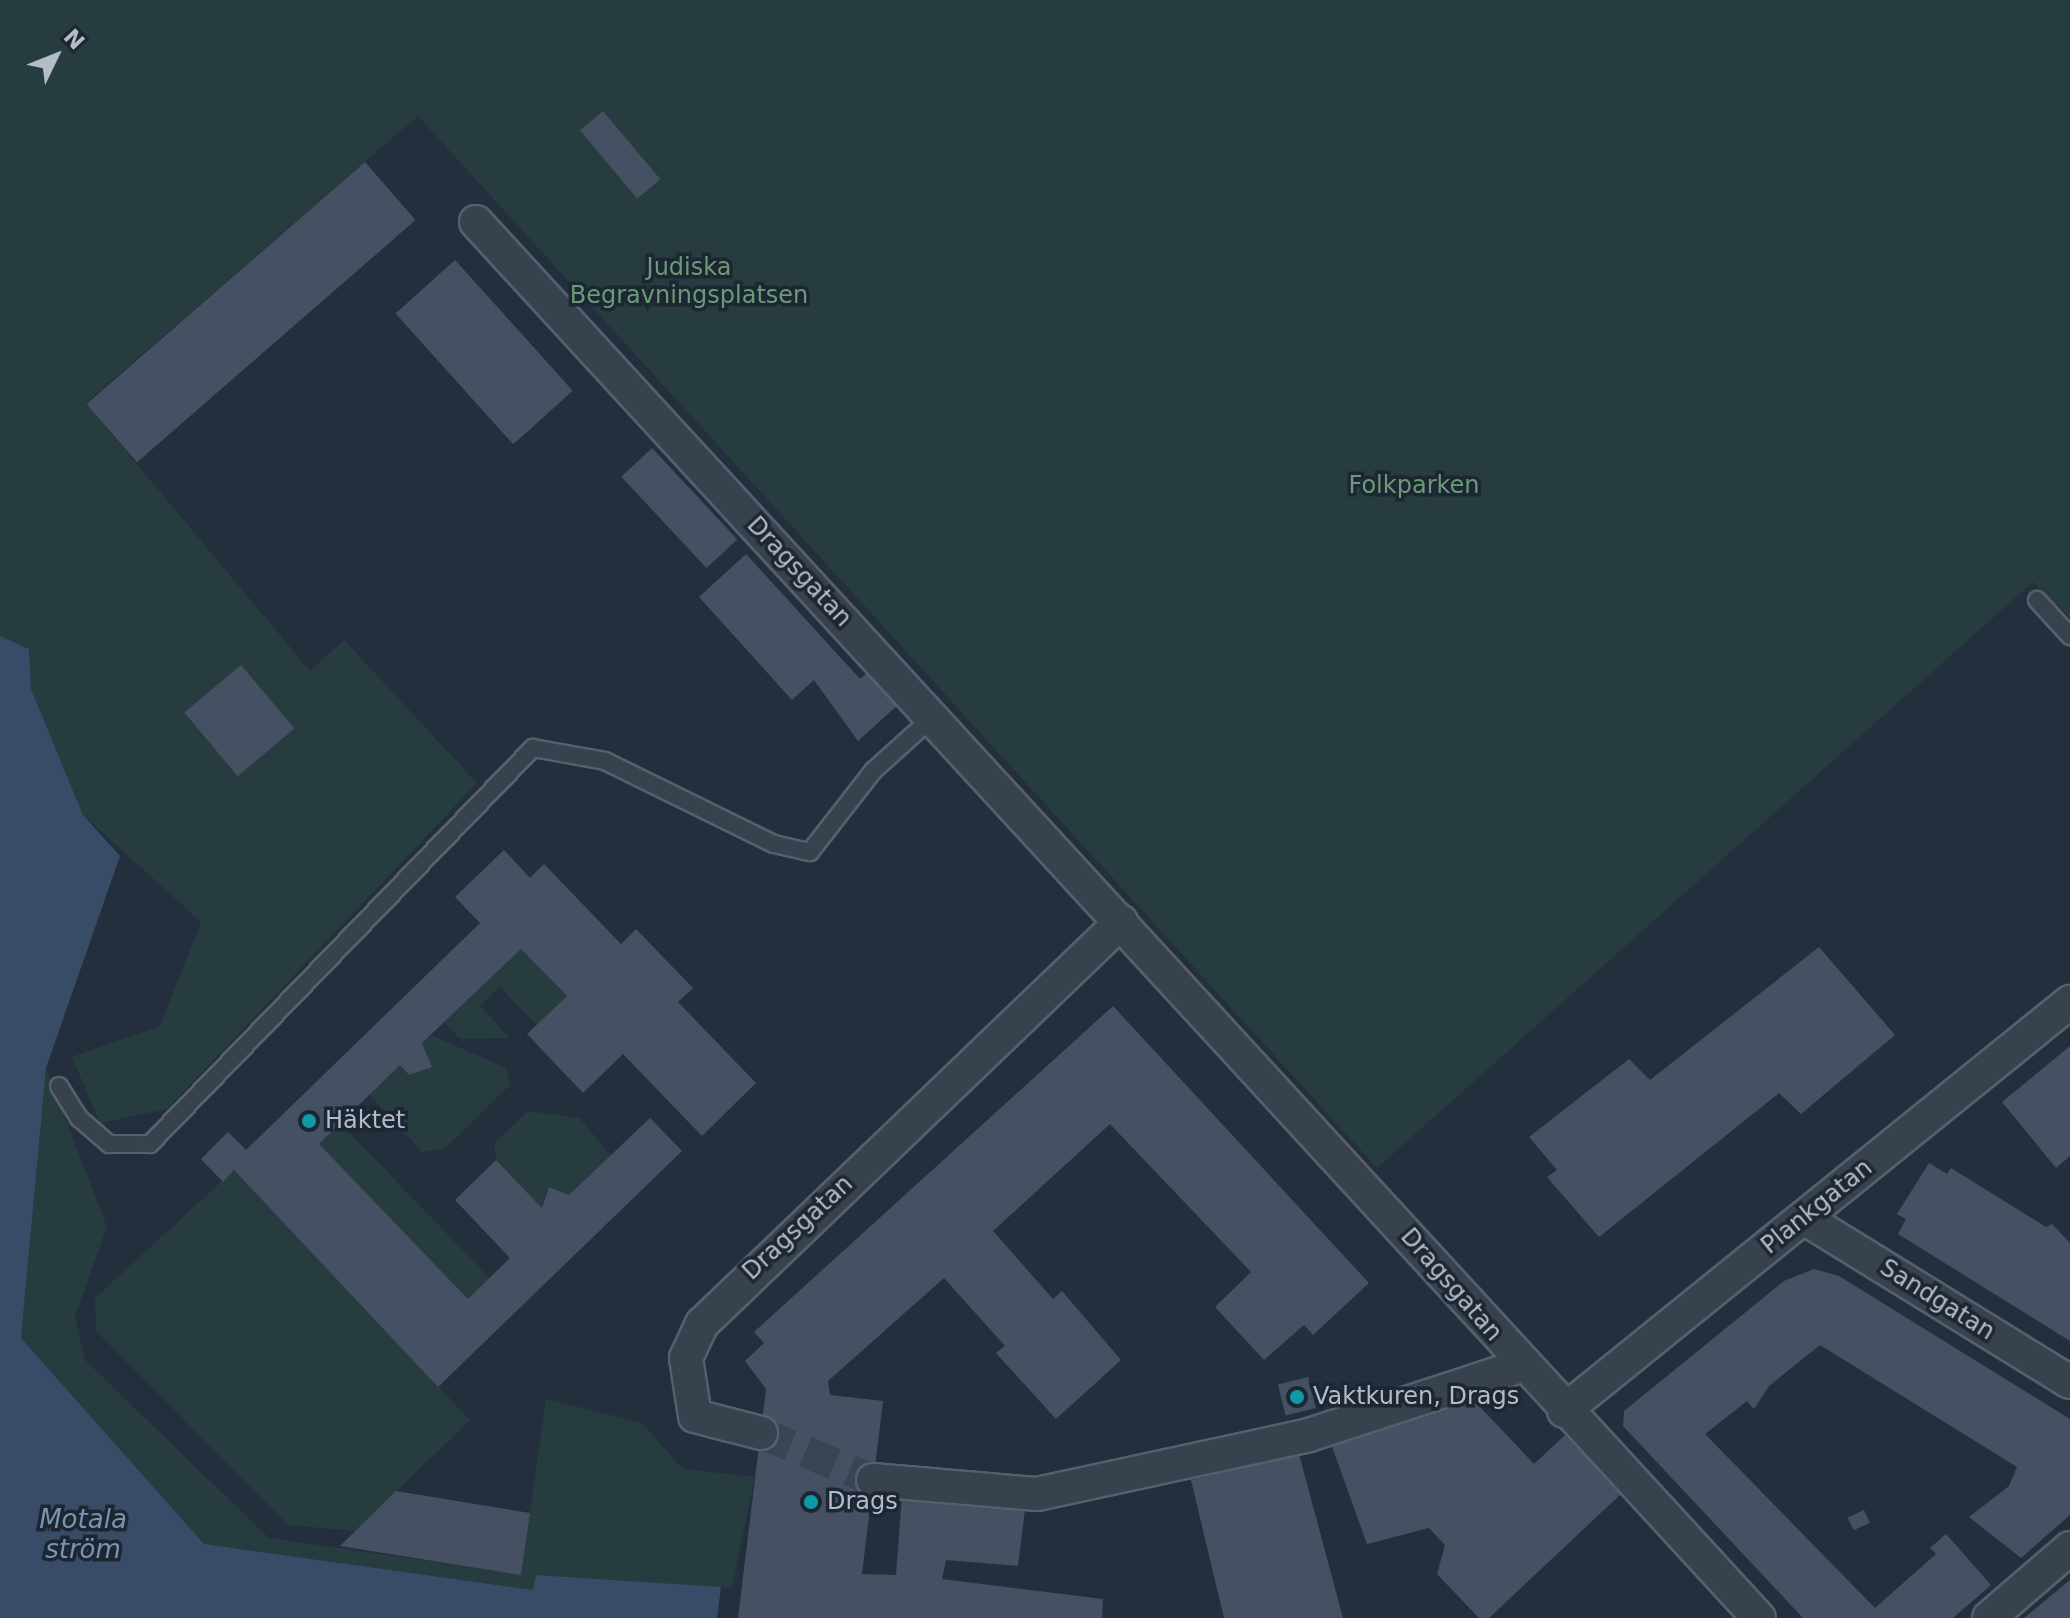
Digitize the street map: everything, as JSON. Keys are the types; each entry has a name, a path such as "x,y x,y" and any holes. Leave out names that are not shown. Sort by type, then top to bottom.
{"street":[{"name":"Dragsgatan","path":"476,222 1121,922 1520,1366 1759,1618"},
{"name":"Dragsgatan","path":"761,1433 695,1416 686,1358 702,1324 1121,922"},
{"name":"Plankgatan","path":"1564,1411 2070,1002"},
{"name":"Sandgatan","path":"1804,1218 2070,1382"},
{"name":"Dragsgatan","path":"873,1480 1037,1494 1309,1435 1520,1366"},
{"path":"1989,1618 2070,1548"}],"lane":[{"path":"2037,600 2070,636"},
{"path":"59,1086 79,1118 109,1144 150,1144 533,748 605,761 774,844 810,852 873,771 933,717"}],"green space":[{"name":"Folkparken","path":"0,0 2070,0 2070,617 2033,582 1377,1168 418,116 86,403 310,671 344,640 477,783 167,1109 100,1123 72,1057 160,1026 201,922 83,815 31,689 29,649 0,636"},
{"path":"521,949 567,996 537,1025 500,987 480,1006 510,1038 460,1039 444,1022"},
{"path":"431,1035 506,1068 510,1085 444,1149 422,1152 369,1094 400,1065 409,1075 432,1067 422,1043"},
{"path":"46,1068 107,1227 75,1316 85,1360 269,1538 521,1574 546,1399 642,1423 683,1469 755,1477 732,1588 537,1575 533,1590 204,1544 21,1338"},
{"path":"528,1111 579,1118 611,1155 569,1195 548,1187 542,1208 496,1160 494,1144"},
{"path":"340,1123 490,1278 468,1299 318,1144"},
{"path":"234,1170 470,1420 356,1531 288,1525 96,1331 95,1298"}],"water":[{"name":"Motala ström","path":"0,636 29,649 31,689 83,815 120,856 46,1068 21,1338 204,1544 533,1590 536,1575 721,1587 717,1618 0,1618"}],"building":[{"path":"603,111 660,179 637,198 580,130"},
{"path":"365,162 416,220 137,462 87,404"},
{"path":"455,260 573,391 513,444 396,314"},
{"path":"652,448 737,539 707,568 621,477"},
{"path":"746,554 860,679 870,670 900,703 858,741 814,680 792,700 699,597"},
{"path":"241,665 294,729 238,776 184,713"},
{"name":"Häktet","path":"504,850 530,878 544,864 621,944 636,929 693,988 678,1002 756,1083 702,1136 623,1054 583,1093 527,1034 567,996 521,949 422,1043 432,1067 409,1075 400,1065 319,1144 468,1299 510,1258 455,1200 496,1160 542,1208 549,1187 569,1195 650,1118 682,1151 438,1387 234,1170 223,1182 201,1159 228,1132 246,1150 480,923 455,897"},
{"path":"1819,947 1895,1035 1801,1114 1779,1093 1599,1237 1547,1177 1557,1170 1529,1137 1629,1059 1650,1080"},
{"path":"1113,1006 1369,1283 1313,1335 1304,1325 1264,1360 1215,1307 1251,1272 1110,1124 993,1231 1053,1299 1062,1291 1121,1360 1056,1419 996,1353 1005,1346 944,1278 828,1381 830,1395 883,1401 862,1574 896,1575 902,1495 1025,1509 1018,1566 946,1560 942,1579 1103,1599 1102,1618 738,1618 766,1389 745,1361 764,1343 754,1332"},
{"path":"2070,1046 2070,1156 2056,1168 2002,1102"},
{"path":"1929,1163 1947,1174 1951,1168 2046,1227 2052,1224 2070,1243 2070,1341 1898,1234 1906,1219 1897,1214"},
{"path":"1814,1269 1839,1276 2070,1419 2070,1515 2021,1558 1969,1517 2009,1486 2017,1467 1820,1345 1769,1386 1754,1409 1747,1401 1705,1434 1875,1608 1936,1554 1930,1548 1946,1534 1991,1585 1953,1618 1803,1618 1623,1426 1624,1411 1784,1281"},
{"name":"Vaktkuren, Drags","path":"1308,1377 1316,1408 1286,1416 1278,1384"},
{"path":"1466,1392 1534,1464 1565,1435 1621,1494 1489,1618 1479,1618 1437,1574 1445,1545 1429,1528 1367,1544 1330,1441"},
{"path":"1299,1454 1343,1618 1224,1618 1191,1480"},
{"path":"396,1491 530,1513 521,1575 340,1546"},
{"path":"1864,1510 1870,1523 1854,1530 1848,1518"},
{"path":"2070,1580 2070,1618 2024,1618"}],"tunnel":[{"path":"761,1433 873,1480"}],"place":[{"name":"Häktet","path":"309,1121"},
{"name":"Vaktkuren, Drags","path":"1297,1397"},
{"name":"Drags","path":"811,1502"}],"park label":[{"name":"Judiska Begravningsplatsen","path":"689,282"}]}
